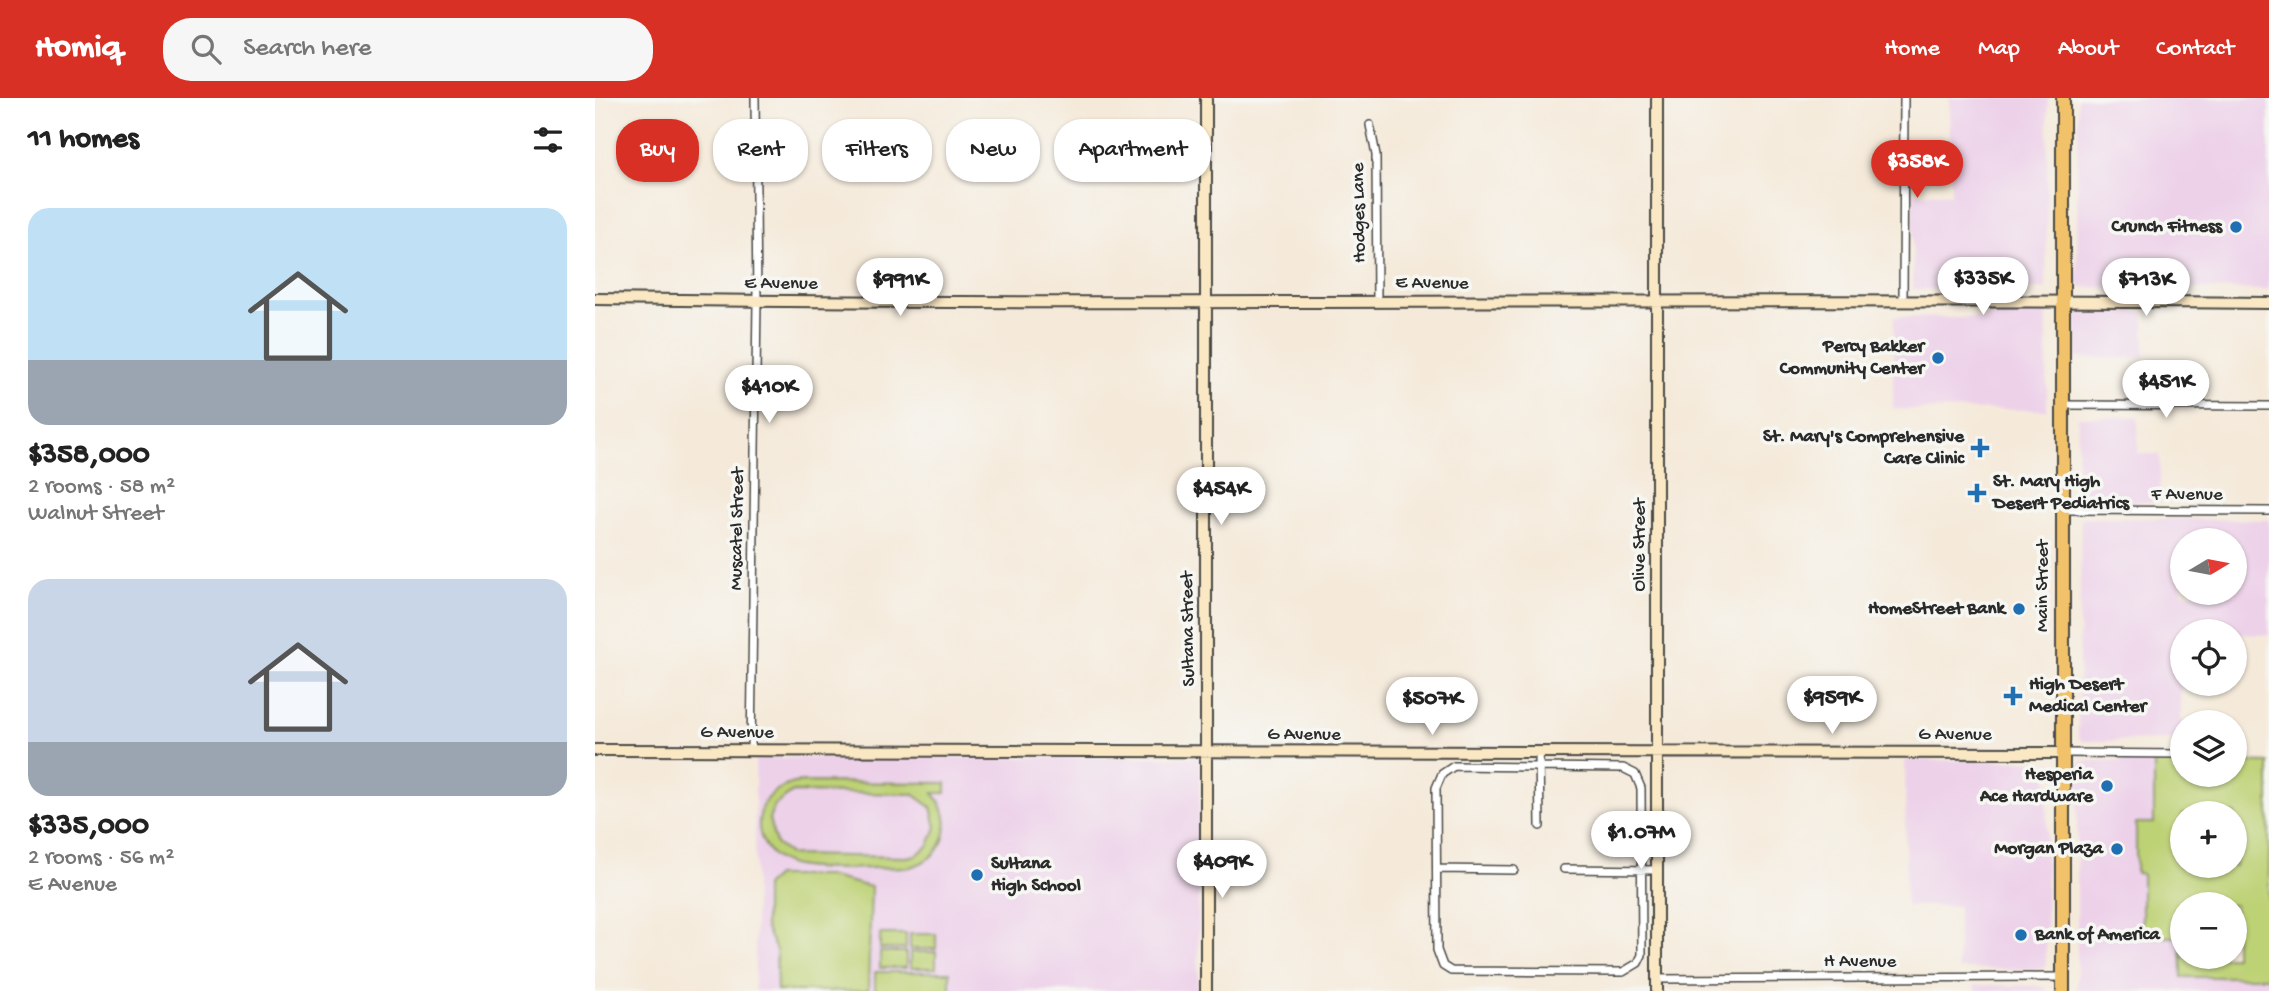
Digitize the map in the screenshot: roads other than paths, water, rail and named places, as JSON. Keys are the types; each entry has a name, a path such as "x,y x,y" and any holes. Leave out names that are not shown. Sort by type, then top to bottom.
{"main road":[{"name":"Main Street","path":"2063,98 2063,991"}],"street":[{"name":"Muscatel Street","path":"751,751 757,301 755,98"},
{"name":"Sultana Street","path":"1206,98 1206,991"},
{"name":"Olive Street","path":"1657,98 1657,991"},
{"path":"1903,302 1904,98"},
{"name":"Hodges Lane","path":"1370,125 1376,155 1377,301"},
{"name":"E Avenue","path":"595,299 1205,303 1657,300 2269,303"},
{"path":"2063,405 2269,406"},
{"name":"F Avenue","path":"2063,510 2269,511"},
{"name":"G Avenue","path":"595,750 2170,754"},
{"path":"1539,752 1541,825"},
{"path":"1454,766 1623,768 1635,774 1641,788 1642,955 1631,969 1610,972 1451,971 1444,967 1437,950 1437,869 1436,788 1442,774 1454,766"},
{"path":"1437,869 1514,870"},
{"path":"1564,869 1657,870"},
{"name":"H Avenue","path":"1657,979 2063,977"}],"place":[{"name":"Crunch Fitness","path":"2236,227"},
{"name":"Percy Bakker Community Center","path":"1938,358"},
{"name":"St. Mary's Comprehensive Care Clinic","path":"1980,448"},
{"name":"St. Mary High Desert Pediatrics","path":"1977,493"},
{"name":"HomeStreet Bank","path":"2019,609"},
{"name":"High Desert Medical Center","path":"2013,696"},
{"name":"Hesperia Ace Hardware","path":"2107,786"},
{"name":"Morgan Plaza","path":"2117,849"},
{"name":"Sultana High School","path":"977,875"},
{"name":"Bank of America","path":"2021,935"}]}
